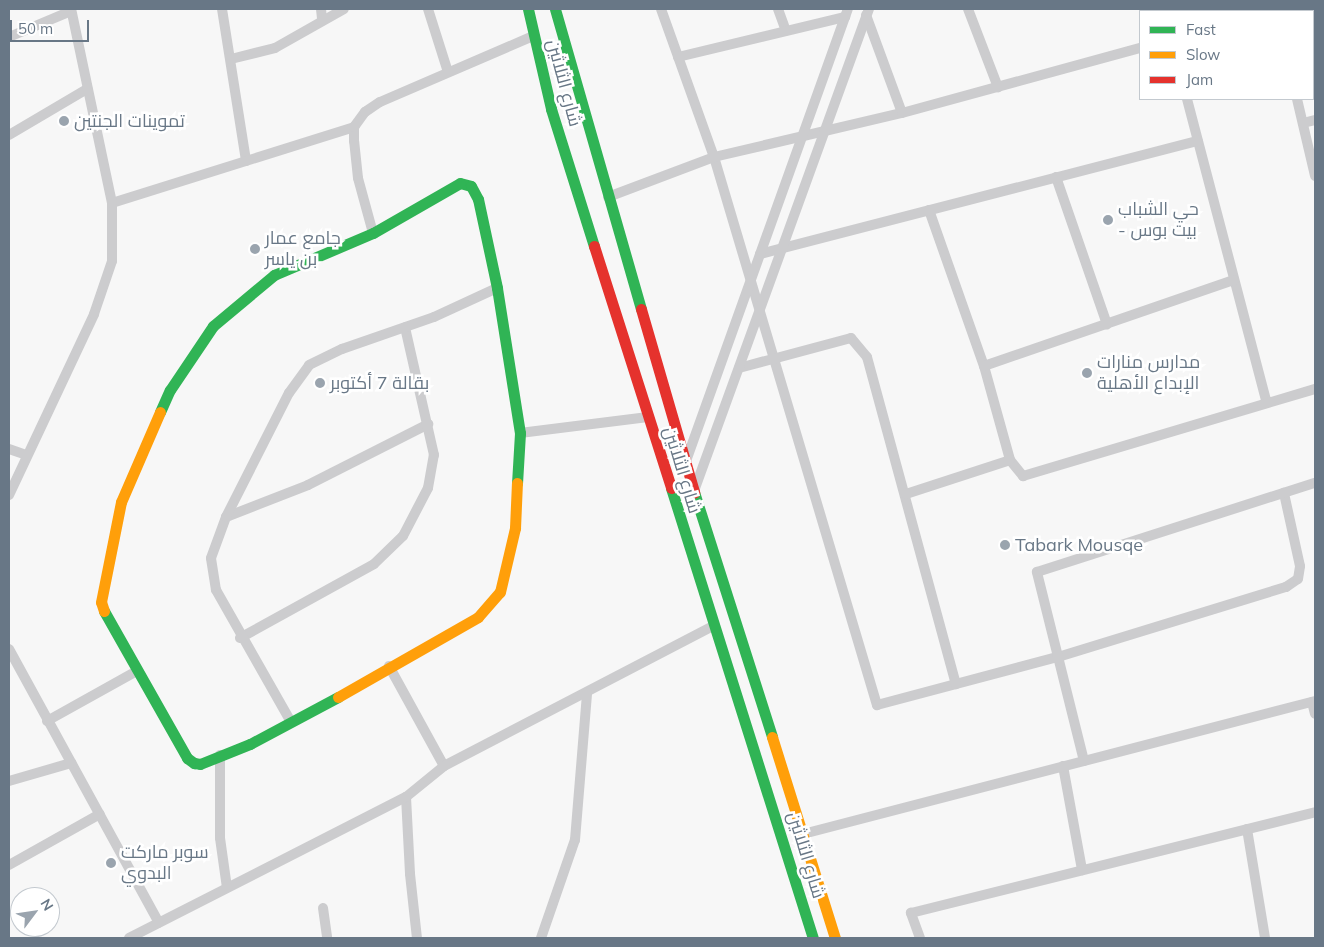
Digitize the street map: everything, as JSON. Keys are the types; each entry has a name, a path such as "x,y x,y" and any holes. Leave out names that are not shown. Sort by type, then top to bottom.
{"street":[{"path":"222,9 246,161"},
{"path":"231,59 275,48 322,14 344,9"},
{"path":"428,9 448,72"},
{"name":"شارع الثلاثين","path":"528,9 551,110 813,938"},
{"name":"شارع الثلاثين","path":"555,9 694,491 835,938"},
{"path":"661,9 714,157 877,705 1058,657 1286,587 1298,579 1300,566 1284,493"},
{"path":"778,9 786,31"},
{"path":"968,9 998,87"},
{"path":"9,37 71,10 112,203 112,261 94,314 9,494"},
{"path":"867,11 902,113"},
{"path":"694,491 867,11"},
{"path":"678,57 786,31 846,13"},
{"path":"686,461 846,13"},
{"path":"112,203 354,127 365,112 380,102 533,36"},
{"path":"608,197 714,157 902,113 1139,48"},
{"path":"9,135 87,89"},
{"path":"1187,100 1267,403"},
{"path":"1297,100 1315,176"},
{"path":"1303,123 1315,120"},
{"path":"354,127 358,178 373,233"},
{"path":"760,254 1198,141"},
{"path":"1056,177 1107,324"},
{"path":"460,183 471,186 478,199 497,288 520,432 515,528 500,592 478,617 291,722 200,764 187,758 106,616 102,591 121,502 170,390 213,326 238,302 274,275 373,233 460,183"},
{"path":"929,210 984,366 1010,460 1023,476 1315,388"},
{"path":"984,366 1234,280"},
{"path":"291,722 240,638 216,590 210,572 211,558 226,517 289,393 309,365 342,349 405,327 497,288"},
{"path":"240,638 374,564 403,536 428,488 434,455 405,327"},
{"path":"739,368 851,338 867,356 906,494 956,684"},
{"path":"520,432 648,418"},
{"path":"226,517 308,485 428,424"},
{"path":"9,449 26,455"},
{"path":"906,494 1010,460"},
{"path":"1084,761 1037,572 1315,483"},
{"path":"129,938 406,797 444,766 713,626 735,621"},
{"path":"9,649 159,923"},
{"path":"389,666 444,766"},
{"path":"47,721 137,671"},
{"path":"542,938 575,840 587,693"},
{"path":"783,839 1314,701 1315,714"},
{"path":"220,755 220,838 226,888"},
{"path":"9,781 71,763"},
{"path":"1063,766 1082,870"},
{"path":"406,797 410,874 417,938"},
{"path":"920,938 911,913 1315,812"},
{"path":"9,864 100,814"},
{"path":"1247,829 1265,938"},
{"path":"323,908 327,938"}],"traffic: fast":[{"path":"528,9 551,109 594,246"},
{"path":"555,9 641,309"},
{"path":"460,183 471,186 478,199 497,288 520,433 517,483"},
{"path":"160,412 170,390 213,326 274,275 373,233 460,183"},
{"path":"671,488 813,938"},
{"path":"694,492 772,737"},
{"path":"104,611 187,758 194,763 200,764 250,744 338,697"}],"traffic: slow":[{"path":"104,611 101,602 121,502 160,412"},
{"path":"338,697 478,617 500,592 515,528 517,483"},
{"path":"772,737 835,938"}],"traffic: jam":[{"path":"594,246 671,488"},
{"path":"641,309 694,492"}],"place":[{"name":"تموينات الجنتين","path":"64,121"},
{"name":"حي الشباب - بيت بوس","path":"1108,220"},
{"name":"جامع عمار بن ياسر","path":"255,249"},
{"name":"مدارس منارات الإبداع الأهلية","path":"1087,373"},
{"name":"بقالة 7 أكتوبر","path":"320,383"},
{"name":"Tabark Mousqe","path":"1005,545"},
{"name":"سوبر ماركت البدوي","path":"111,863"}]}
